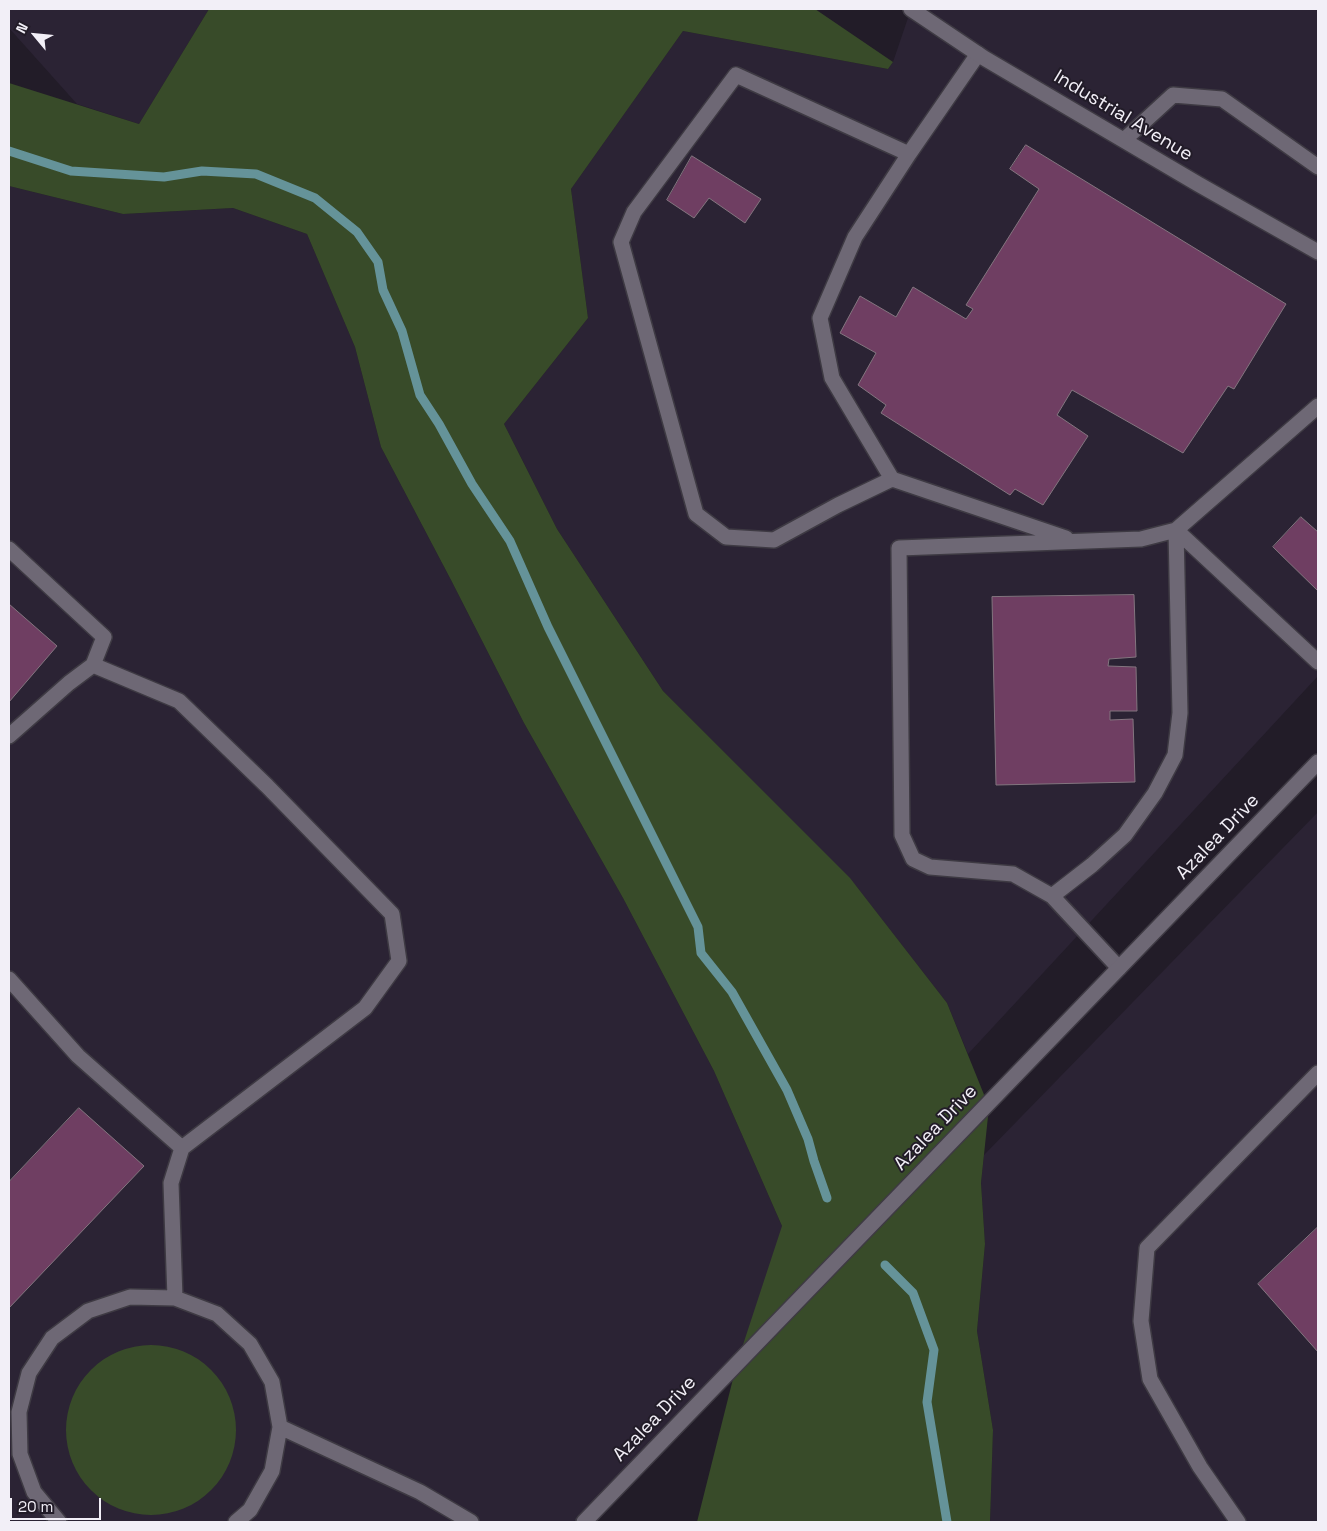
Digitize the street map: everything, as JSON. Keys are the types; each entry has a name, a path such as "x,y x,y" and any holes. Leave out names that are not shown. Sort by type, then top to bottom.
{"street":[{"name":"Industrial Avenue","path":"911,9 978,54 1318,252"},
{"path":"978,54 855,236 820,318 832,378 892,479 1074,541"},
{"path":"892,479 838,505 774,540 726,537 696,514 621,242 634,212 736,75 909,154"},
{"path":"1124,140 1173,94 1222,99 1318,167"},
{"path":"1119,968 1052,896 1013,874 930,867 914,859 902,835 899,548 1141,539 1176,530 1318,406"},
{"path":"1176,530 1318,662"},
{"path":"1052,896 1092,865 1125,835 1155,792 1174,755 1180,714 1176,530"},
{"path":"9,549 104,637 92,665 9,736"},
{"path":"92,665 179,701 268,786 392,914 400,961 365,1008 182,1148 171,1182 175,1298"},
{"name":"Azalea Drive","path":"584,1522 1318,762"},
{"path":"9,979 78,1056 182,1148"},
{"path":"1238,1522 1200,1467 1150,1379 1141,1321 1146,1248 1318,1073"},
{"path":"59,1522 34,1492 14,1455 19,1412 29,1372 52,1338 88,1311 130,1297 175,1298 217,1314 250,1344 272,1382 280,1426 272,1471 250,1510 236,1522"},
{"path":"280,1426 420,1492 471,1522"}],"shaded area":[{"path":"9,9 209,9 139,124 77,104 9,28"},
{"path":"911,9 1318,9 1318,676 968,1054 947,1003 856,886 663,691 557,529 504,424 588,318 571,189 683,31 888,69 893,62"},
{"path":"9,186 123,214 233,208 307,234 355,347 381,447 524,723 623,898 714,1071 782,1226 825,1272 583,1522 9,1522"},
{"path":"1318,812 1318,1522 990,1522 993,1430 977,1331 985,1244 981,1183 984,1155"}],"green space":[{"path":"209,9 815,9 893,62 888,69 683,31 571,189 588,318 504,424 557,529 663,691 850,878 947,1003 989,1107 981,1183 985,1244 977,1331 993,1430 990,1522 697,1522 737,1363 782,1226 714,1071 623,898 524,723 381,447 355,347 307,234 233,208 123,214 9,186 9,83 139,124"},
{"path":"159,1345 184,1351 205,1364 217,1376 233,1405 236,1430 235,1447 230,1463 217,1484 205,1496 176,1512 143,1515 118,1509 97,1496 85,1484 69,1455 66,1422 72,1397 85,1376 97,1364 126,1348"}],"building":[{"path":"1026,145 1286,304 1234,389 1228,386 1183,453 1072,390 1057,415 1088,436 1043,505 1015,489 1010,495 881,413 886,405 858,385 876,353 840,333 860,296 896,317 913,287 966,319 973,309 966,305 1039,189 1010,169"},
{"path":"692,156 761,199 745,223 709,198 694,218 667,200"},
{"path":"1301,517 1318,532 1318,591 1273,547"},
{"path":"1134,595 1136,657 1109,659 1108,666 1136,667 1137,711 1110,711 1110,720 1133,719 1135,782 996,785 992,597"},
{"path":"9,604 57,646 9,702"},
{"path":"79,1108 144,1166 9,1308 9,1182"},
{"path":"1318,1227 1318,1352 1258,1284"}],"waterway":[{"path":"9,151 71,171 164,177 202,171 256,174 315,198 357,232 378,262 383,290 402,331 420,395 439,424 472,484 510,541 548,627 698,927 701,953 732,992 787,1090 808,1139 827,1198"},
{"path":"885,1265 913,1293 934,1350 927,1402 947,1522"}]}
